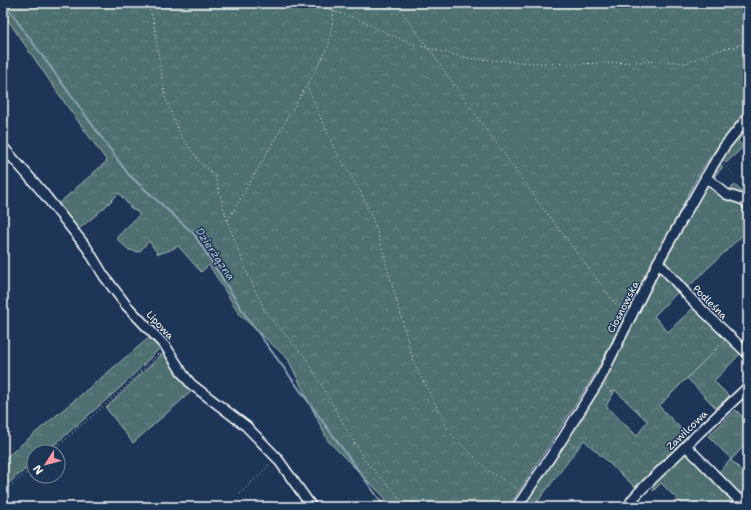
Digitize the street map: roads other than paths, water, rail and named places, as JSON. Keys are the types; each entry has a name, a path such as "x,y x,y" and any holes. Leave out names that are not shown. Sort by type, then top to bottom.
{"street":[{"name":"Ciosnowska","path":"517,507 600,379 658,262 706,177 724,147 748,117"},
{"name":"Lipowa","path":"3,147 40,188 87,248 104,276 126,305 166,347 191,384 246,426 277,458 312,507"},
{"path":"706,177 726,194 744,200 748,205"},
{"name":"Podleśna","path":"658,262 692,300 748,354"},
{"name":"Zawilcowa","path":"628,507 641,490 748,387"},
{"path":"686,446 738,505 748,495"}],"waterway":[{"name":"Dzierżązna","path":"4,3 128,174 194,234 246,316 385,507"}]}
